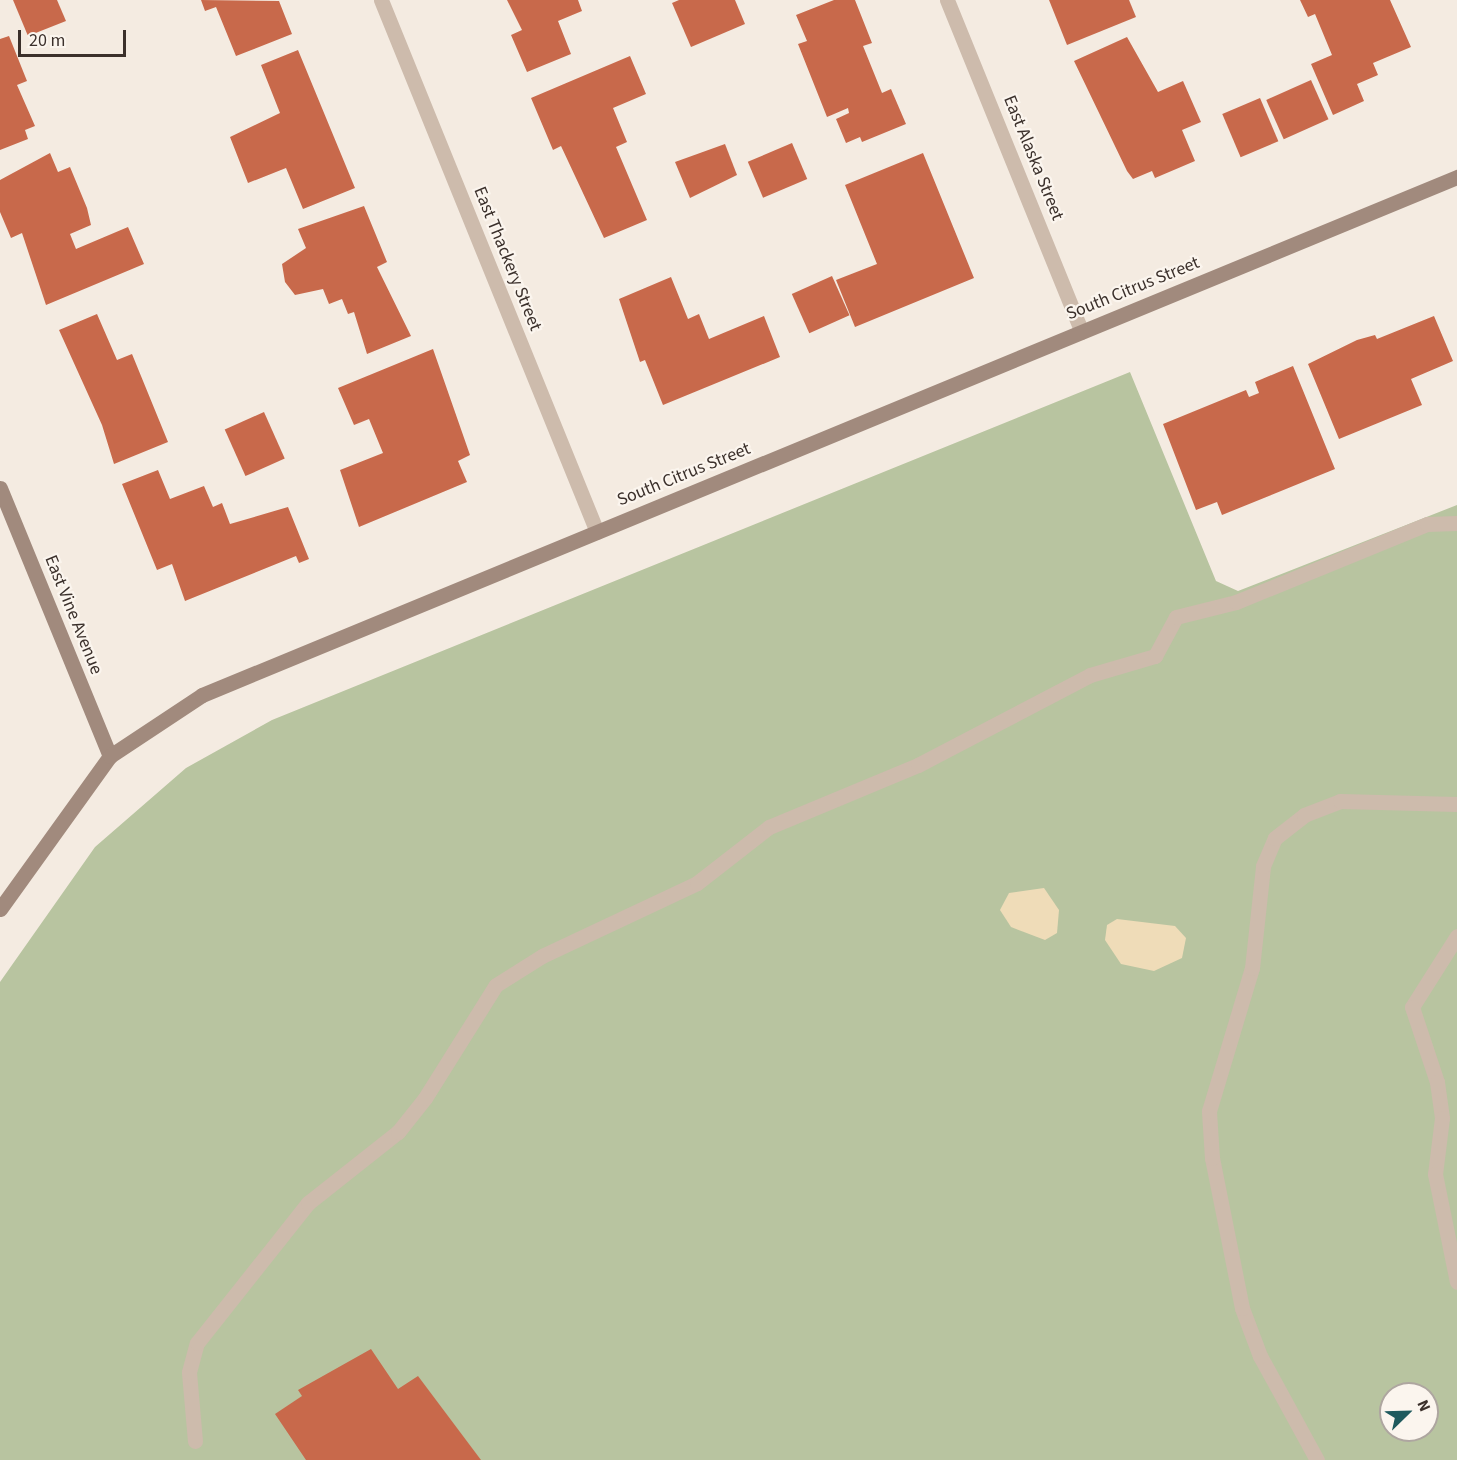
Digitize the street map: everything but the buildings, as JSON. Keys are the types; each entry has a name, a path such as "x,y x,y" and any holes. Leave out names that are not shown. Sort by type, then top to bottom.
{"street":[{"name":"East Thackery Street","path":"381,0 597,532"},
{"name":"East Alaska Street","path":"947,0 1082,332"},
{"name":"South Citrus Street","path":"0,909 110,756 202,695 1457,177"},
{"name":"East Vine Avenue","path":"0,488 110,756"},
{"path":"195,1441 189,1372 197,1343 308,1203 405,1124 496,985 542,956 698,883 769,827 918,765 1090,675 1155,656 1176,617 1236,602 1427,524 1457,523"},
{"path":"1317,1460 1260,1356 1242,1308 1212,1158 1209,1111 1252,968 1263,866 1275,838 1304,815 1340,801 1457,804"},
{"path":"1457,936 1412,1007 1437,1082 1442,1118 1435,1174 1457,1282"}],"green space":[{"path":"1130,372 1216,581 1238,591 1457,505 1457,1460 0,1460 0,982 95,847 186,768 272,720"}],"sand":[{"path":"1044,888 1059,910 1057,933 1045,940 1011,927 1000,910 1009,893"},
{"path":"1117,919 1175,926 1186,938 1182,958 1154,971 1121,964 1105,940 1107,925"}]}
